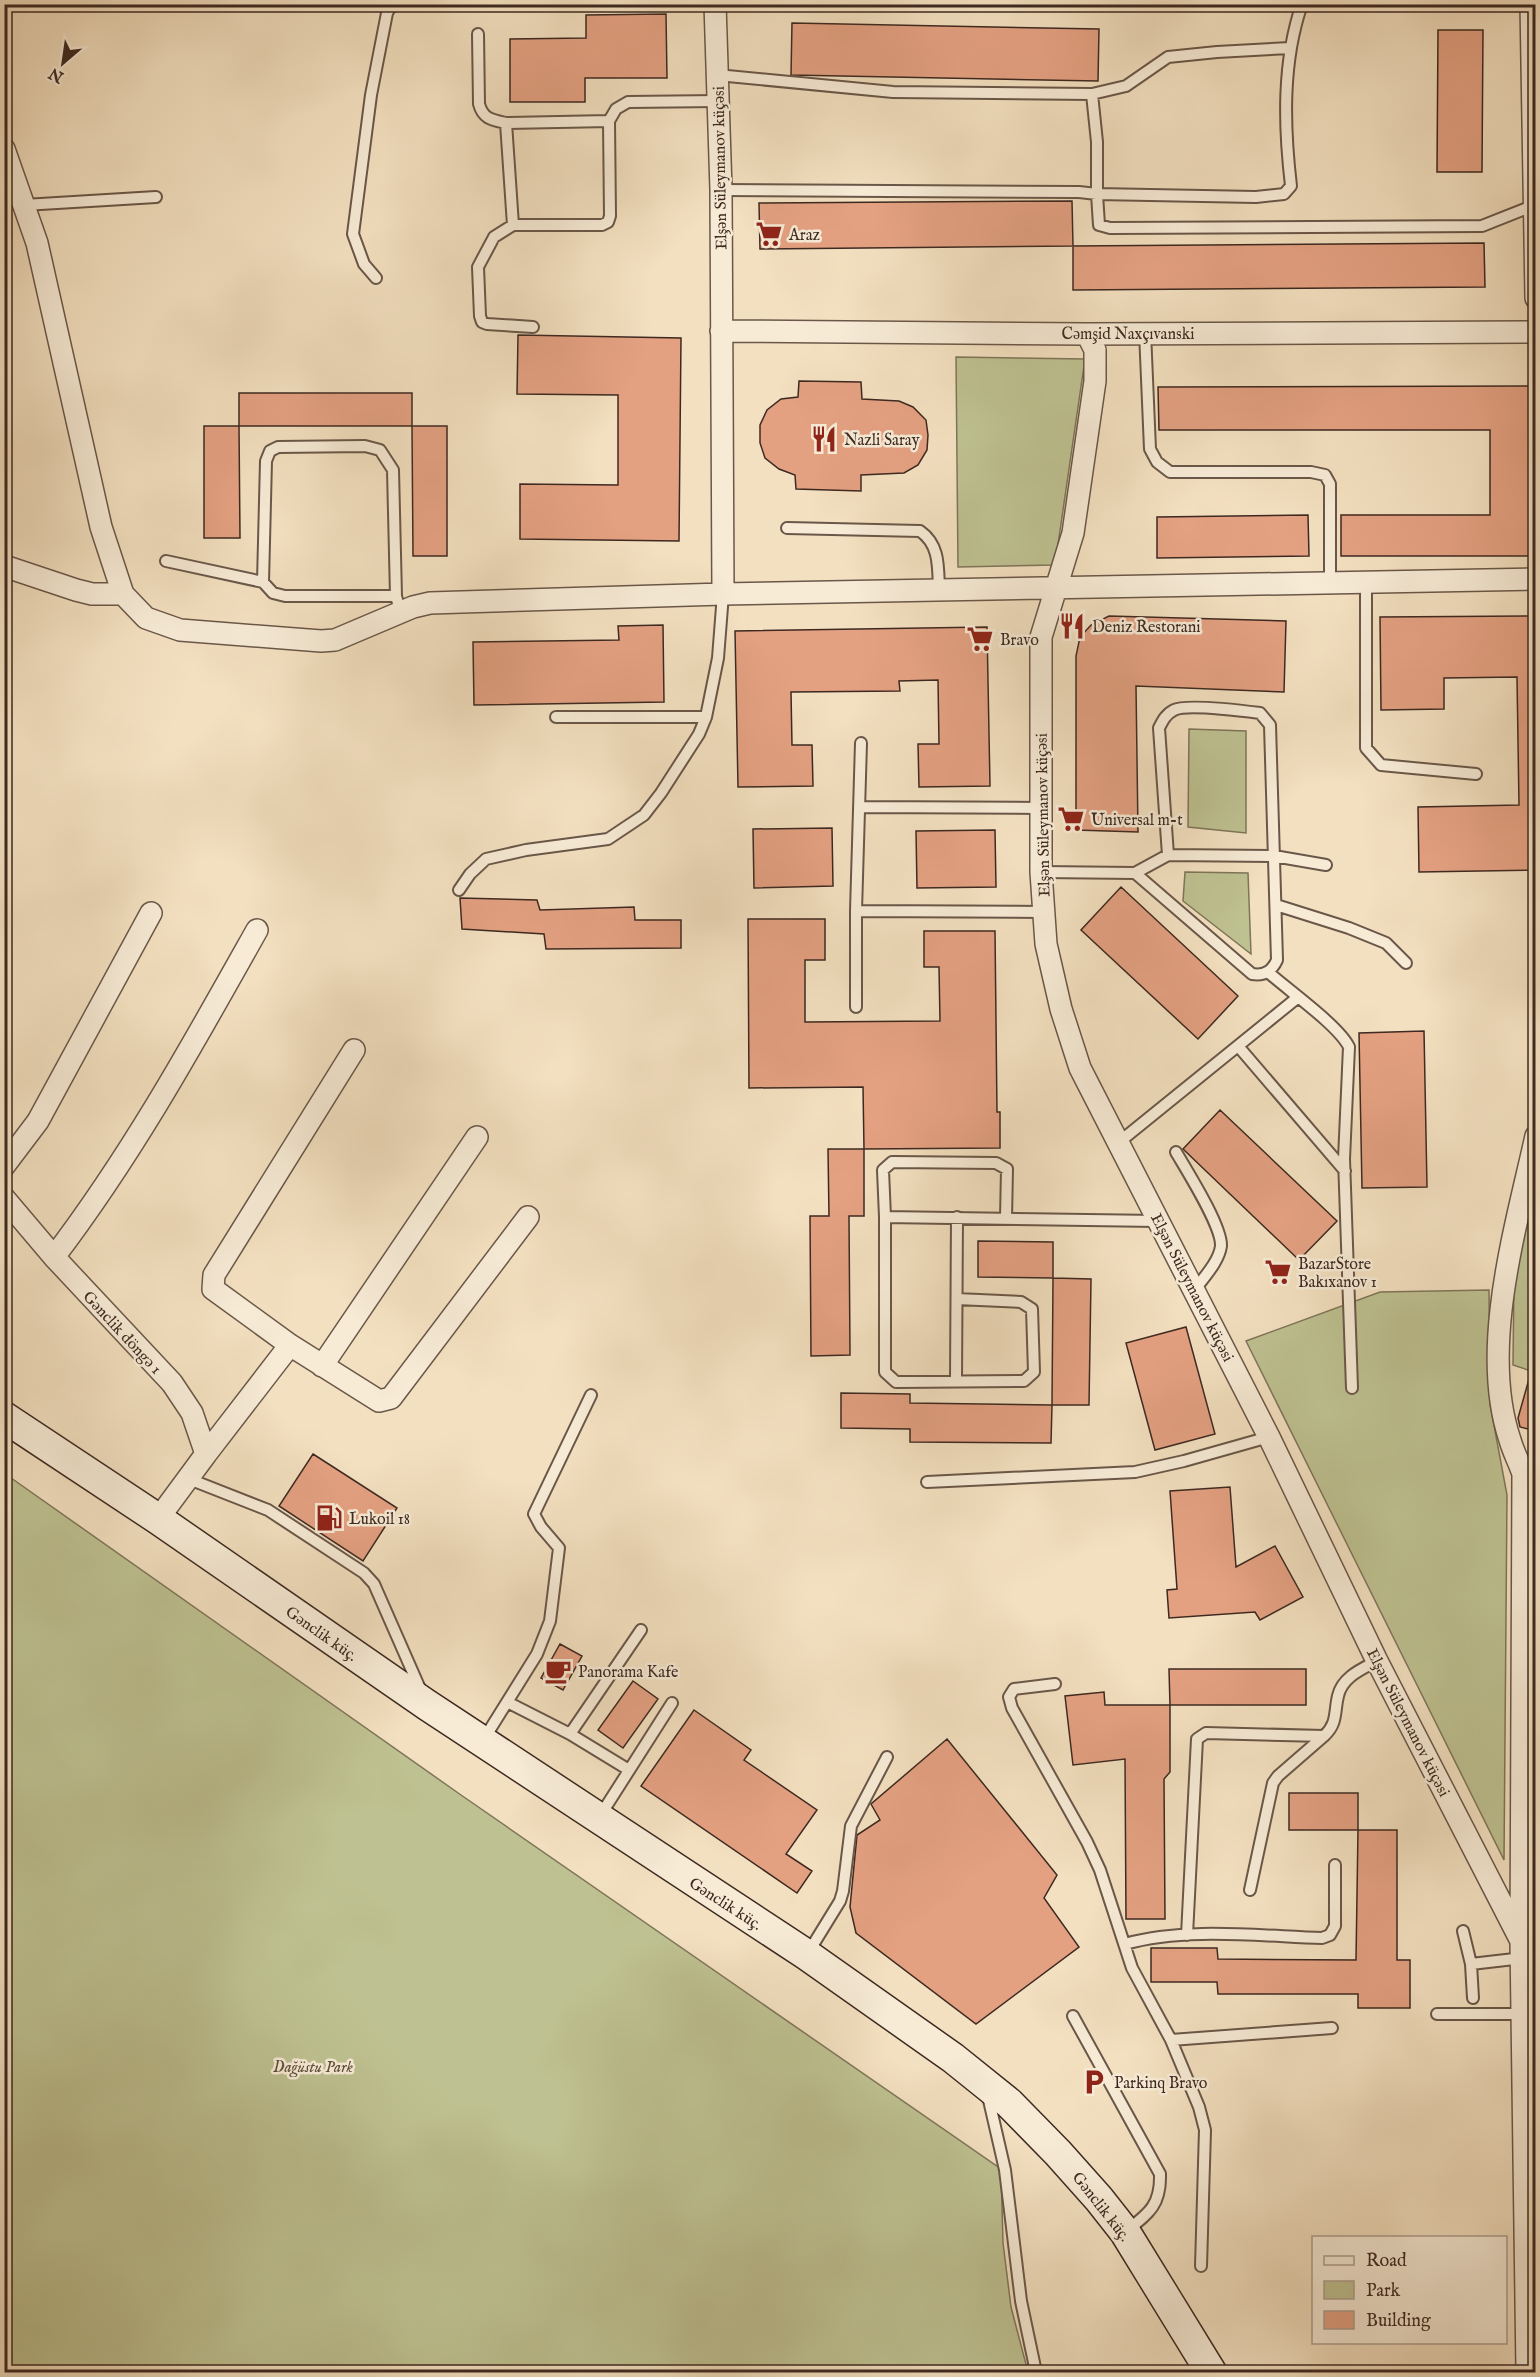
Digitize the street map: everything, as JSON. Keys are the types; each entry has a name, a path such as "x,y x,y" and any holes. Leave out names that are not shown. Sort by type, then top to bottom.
{"main road":[{"name":"Gənclik küç.","path":"4,1417 598,1819 807,1955 953,2058 1009,2103 1058,2153 1125,2232 1211,2373"}],"street":[{"name":"Elşən Süleymanov küçəsi","path":"715,4 721,190 723,594"},
{"path":"1531,5 1536,298"},
{"path":"4,149 37,243 101,527 123,594 146,618 180,630 335,640 398,605 430,603 723,594 1054,590 1536,579"},
{"name":"Cəmşid Naxçıvanski","path":"721,331 1087,334 1536,332"},
{"name":"Elşən Süleymanov küçəsi","path":"1087,334 1095,350 1095,381 1073,533 1041,637 1043,912 1046,944 1061,1009 1077,1058 1118,1143 1269,1437 1377,1661 1522,1949"},
{"path":"4,566 92,594 123,594"},
{"path":"4,1166 38,1121 151,913"},
{"path":"54,1257 101,1195 159,1105 256,930"},
{"path":"354,1050 214,1275 213,1289 290,1345 379,1401 391,1398 528,1217"},
{"name":"Elşən Süleymanov küçəsi","path":"1527,2373 1528,2021 1522,1949 1529,1474 1509,1438 1502,1403 1499,1345 1503,1288 1536,1136"},
{"path":"322,1366 477,1137"},
{"name":"Gənclik döngə 1","path":"4,1197 54,1257 171,1383 192,1413 206,1454"},
{"path":"158,1520 290,1345"}],"lane":[{"path":"376,278 364,264 353,234 371,95 387,13 392,4"},
{"path":"721,190 1079,192 1256,197 1284,194 1291,186 1286,142 1290,48 1302,4"},
{"path":"1492,4 1531,5"},
{"path":"478,34 479,104 487,118 506,123 609,121"},
{"path":"717,75 893,92 1092,94 1126,86 1168,57 1217,51 1290,48"},
{"path":"1092,94 1099,225 1110,228 1482,226 1534,206"},
{"path":"533,327 482,322 478,267 494,237 513,225 602,225 608,222 610,216 609,121 616,109 628,102 718,101"},
{"path":"506,123 513,225"},
{"path":"24,205 156,197"},
{"path":"1145,333 1150,449 1157,462 1170,472 1311,472 1325,475 1330,484 1330,583"},
{"path":"166,561 263,582 273,593 285,596 398,605 393,470 380,450 365,446 279,447 270,451 266,461 263,582"},
{"path":"787,528 920,531 930,538 937,554 939,590"},
{"path":"1366,583 1366,748 1381,765 1476,774"},
{"path":"459,890 470,874 486,859 526,850 608,839 644,816 699,734 706,717 718,658 723,594"},
{"path":"1135,873 1252,974 1261,975 1274,967 1277,960 1270,725 1260,713 1177,708 1165,716 1159,728 1168,855"},
{"path":"556,717 706,717"},
{"path":"856,1007 856,911 861,743"},
{"path":"859,807 1041,808"},
{"path":"1041,872 1135,873 1168,855 1274,855 1326,865"},
{"path":"1276,905 1349,928 1386,943 1406,963"},
{"path":"856,911 1043,912"},
{"path":"1268,972 1335,1028 1349,1047 1345,1171 1352,1388"},
{"path":"1118,1143 1297,998"},
{"path":"1238,1046 1345,1171"},
{"path":"1176,1152 1216,1226 1221,1246 1214,1263 1194,1290"},
{"path":"957,1299 1021,1302 1032,1309 1034,1372 1024,1381 896,1382 885,1372 883,1170 892,1162 996,1163 1007,1169 1006,1218"},
{"path":"885,1217 1158,1221"},
{"path":"956,1381 957,1217"},
{"path":"483,1741 537,1654 550,1621 559,1548 540,1527 534,1514 591,1395"},
{"path":"927,1482 1135,1472 1269,1437"},
{"path":"189,1479 268,1510 364,1573 374,1584 428,1705"},
{"path":"570,1734 642,1630"},
{"path":"1250,1890 1274,1783 1278,1776 1332,1728 1336,1717 1338,1694 1352,1675 1377,1661"},
{"path":"1055,1684 1014,1689 1009,1697 1012,1708 1087,1842 1100,1870 1132,1968 1171,2040 1199,2107 1205,2130 1201,2266"},
{"path":"507,1702 570,1734 629,1770"},
{"path":"598,1819 672,1703"},
{"path":"1186,1935 1197,1739 1206,1732 1324,1736"},
{"path":"807,1955 840,1901 851,1826 887,1757"},
{"path":"1125,1944 1186,1935 1322,1938 1330,1935 1335,1926 1335,1865"},
{"path":"1463,1931 1471,1964 1473,1998"},
{"path":"1471,1964 1522,1949"},
{"path":"1437,2014 1528,2021"},
{"path":"1073,2016 1160,2175 1160,2191 1156,2203 1145,2216 1125,2232"},
{"path":"1171,2040 1332,2028"},
{"path":"985,2084 1003,2160 1021,2301 1036,2373"}],"green space":[{"path":"956,357 1085,359 1055,565 958,567"},
{"path":"1189,729 1246,731 1246,833 1188,827"},
{"path":"1185,872 1248,873 1251,954 1183,901"},
{"path":"1535,1193 1535,1354 1531,1371 1513,1365 1514,1276"},
{"path":"1489,1290 1490,1404 1507,1495 1504,1860 1246,1341 1380,1292"},
{"name":"Dağüstu Park","path":"4,1473 461,1795 1001,2169 1003,2243 1011,2307 1028,2372 5,2372"}],"building":[{"path":"666,14 667,78 585,78 585,102 510,102 510,39 586,38 586,15"},
{"path":"792,23 1099,29 1098,81 791,75"},
{"path":"1438,30 1483,30 1482,172 1437,172"},
{"path":"1072,201 1073,246 760,249 759,203"},
{"path":"1484,243 1485,287 1073,290 1073,246"},
{"path":"518,335 681,338 679,541 520,539 520,484 618,485 618,395 517,394"},
{"path":"799,381 861,382 862,399 899,401 913,407 926,420 928,435 927,450 918,465 904,473 861,475 861,491 796,489 795,475 779,469 765,458 760,443 760,425 767,410 781,399 798,397"},
{"path":"1531,386 1532,556 1341,556 1341,515 1490,515 1490,430 1159,430 1158,387"},
{"path":"239,393 412,393 412,426 239,426"},
{"path":"204,426 239,426 240,538 204,538"},
{"path":"412,426 447,426 447,556 413,556"},
{"path":"1308,515 1309,556 1157,558 1157,517"},
{"path":"1109,616 1286,621 1284,692 1136,686 1138,832 1076,830 1076,656 1080,637 1091,625"},
{"path":"1536,616 1536,870 1419,872 1418,807 1519,805 1517,677 1444,678 1444,709 1381,710 1380,617"},
{"path":"663,625 664,702 474,705 473,642 619,640 618,626"},
{"path":"987,627 990,786 919,787 918,744 939,744 938,680 899,681 900,691 791,692 792,745 812,745 813,786 738,787 735,631"},
{"path":"832,828 833,886 754,888 753,829"},
{"path":"995,830 996,887 917,888 916,831"},
{"path":"1121,887 1238,996 1198,1039 1081,930"},
{"path":"460,898 537,900 540,910 634,907 635,920 681,920 681,948 546,949 544,934 462,929"},
{"path":"748,919 825,919 825,960 805,960 805,1022 940,1021 939,967 924,967 924,931 995,931 997,1112 1000,1112 1000,1148 864,1149 863,1087 749,1088"},
{"path":"1424,1031 1427,1187 1362,1188 1359,1033"},
{"path":"1220,1110 1337,1221 1299,1260 1183,1149"},
{"path":"828,1149 864,1149 864,1216 849,1216 850,1355 811,1356 810,1216 829,1216"},
{"path":"978,1241 1053,1242 1053,1278 978,1277"},
{"path":"1053,1278 1091,1279 1089,1405 1052,1405"},
{"path":"1186,1327 1215,1434 1155,1450 1126,1343"},
{"path":"1531,1372 1536,1372 1536,1431 1520,1427 1518,1418"},
{"path":"841,1393 910,1394 910,1403 1052,1405 1051,1443 910,1442 910,1429 841,1428"},
{"path":"313,1454 397,1508 363,1561 279,1506"},
{"path":"1230,1487 1236,1567 1275,1546 1303,1597 1260,1620 1255,1612 1169,1618 1167,1590 1177,1589 1170,1491"},
{"path":"560,1644 582,1656 563,1690 541,1678"},
{"path":"1169,1669 1306,1669 1306,1705 1170,1705"},
{"path":"633,1681 658,1699 623,1748 598,1730"},
{"path":"1104,1692 1105,1705 1170,1705 1170,1772 1164,1779 1165,1919 1126,1919 1125,1759 1073,1765 1065,1696"},
{"path":"694,1710 751,1750 744,1760 817,1810 786,1854 812,1871 797,1893 641,1786"},
{"path":"947,1739 1057,1875 1044,1898 1079,1947 976,2024 856,1933 850,1907 857,1835 880,1820 871,1804"},
{"path":"1289,1793 1358,1793 1358,1830 1289,1830"},
{"path":"1358,1830 1397,1830 1397,1960 1410,1960 1410,2008 1358,2008 1358,1994 1218,1994 1217,1982 1151,1982 1151,1948 1217,1948 1218,1959 1356,1960"}],"place":[{"name":"Araz","path":"769,234"},
{"name":"Nazli Saray","path":"824,439"},
{"name":"Deniz Restorani","path":"1072,626"},
{"name":"Bravo","path":"980,639"},
{"name":"Universal m-t","path":"1071,819"},
{"name":"BazarStore Bakıxanov 1","path":"1278,1272"},
{"name":"Lukoil 18","path":"329,1518"},
{"name":"Panorama Kafe","path":"558,1671"},
{"name":"Parkinq Bravo","path":"1094,2082"}]}
